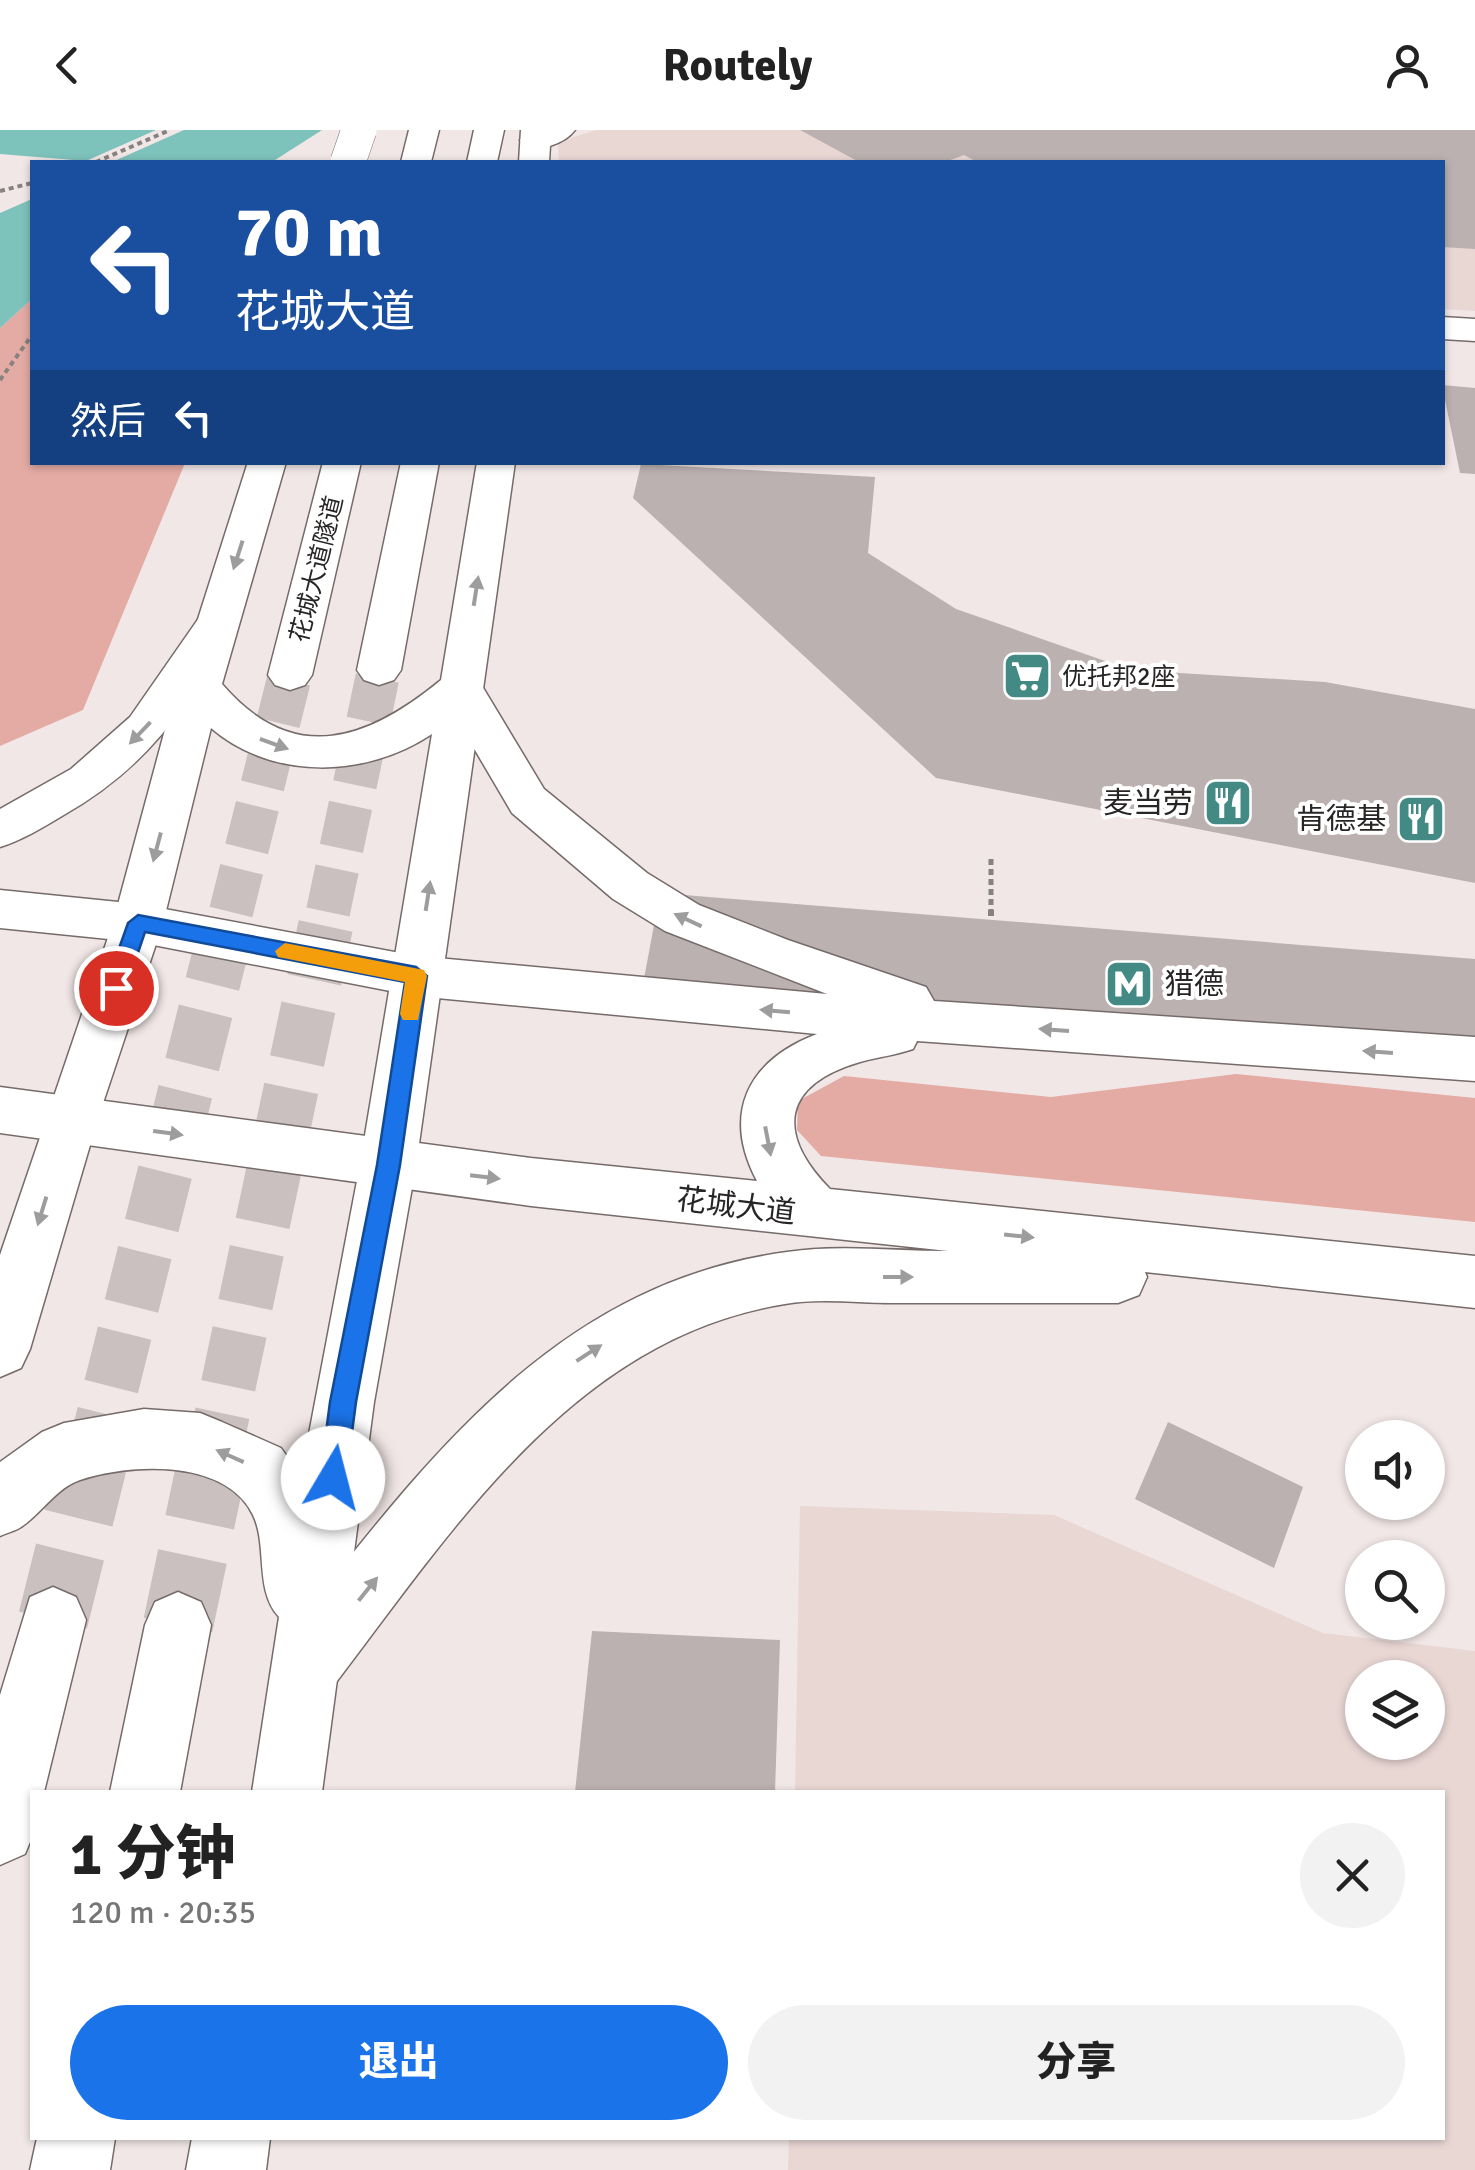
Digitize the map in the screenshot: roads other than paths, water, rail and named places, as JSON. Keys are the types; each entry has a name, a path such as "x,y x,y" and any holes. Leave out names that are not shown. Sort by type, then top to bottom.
{"main road":[{"path":"416,160 424,130"},
{"path":"482,160 489,130"},
{"path":"351,160 377,143"},
{"path":"1445,328 1475,330"},
{"path":"0,1349 71,1118 138,923 216,624 267,465"},
{"name":"花城大道隧道","path":"290,675 341,465"},
{"path":"378,670 419,465"},
{"path":"286,1790 343,1402 388,1165 496,465"},
{"path":"0,830 86,782 146,728 216,624"},
{"path":"199,685 232,722 256,738 293,751 339,752 397,734 460,687"},
{"path":"460,687 528,801 630,886 682,918 752,947 977,1024"},
{"path":"0,909 138,923 416,976 778,1011 1475,1059"},
{"path":"818,1216 790,1192 772,1162 764,1122 773,1092 801,1064 839,1044 977,1024"},
{"name":"花城大道","path":"0,1110 388,1165 818,1216 1452,1279"},
{"path":"307,1665 488,1439 558,1373 632,1326 719,1292 785,1277 1452,1279"},
{"path":"0,1505 10,1492 64,1454 144,1439 200,1443 259,1469 285,1507 296,1559 307,1665"},
{"path":"0,1829 53,1620"},
{"path":"144,1790 178,1625"},
{"path":"70,2170 76,2140"},
{"path":"226,2170 231,2140"}],"water":[{"path":"0,130 156,130 88,160 0,154"},
{"path":"184,130 322,130 275,160 116,160"},
{"path":"30,200 30,301 0,328 0,213"}],"tunnel":[{"path":"328,912 379,670"},
{"path":"231,912 290,675"},
{"path":"91,1467 231,910"},
{"path":"211,1467 329,910"},
{"path":"53,1620 92,1464"},
{"path":"178,1625 212,1464"}],"place":[{"name":"优托邦2座","path":"1027,676"},
{"name":"麦当劳","path":"1228,803"},
{"name":"肯德基","path":"1421,819"},
{"name":"猎德","path":"1129,984"}]}
